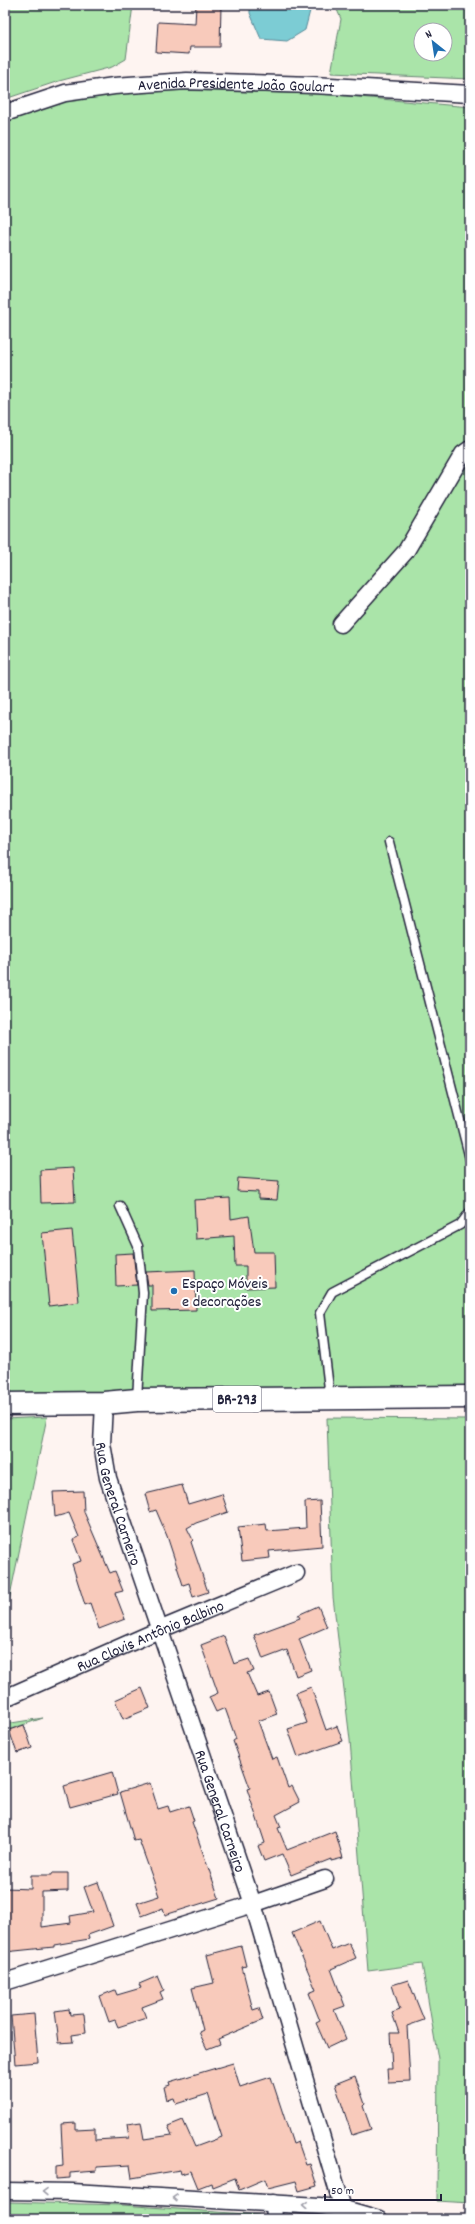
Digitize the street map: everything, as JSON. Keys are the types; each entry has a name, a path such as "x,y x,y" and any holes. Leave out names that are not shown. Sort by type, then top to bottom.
{"highway":[{"name":"BR-293","path":"5,1404 104,1403 137,1400 470,1397"}],"street":[{"name":"Avenida Presidente João Goulart","path":"5,113 65,93 114,86 187,81 313,85 470,94"},
{"path":"342,624 406,551 463,454 470,449"},
{"name":"Rua General Carneiro","path":"104,1403 102,1444 108,1478 253,1904 345,2214"},
{"name":"Rua Clovis Antônio Balbino","path":"5,1698 159,1630 296,1573"},
{"path":"5,1982 253,1904 324,1879"},
{"path":"5,2191 72,2192 274,2211 345,2214 378,2219"}],"lane":[{"path":"389,842 470,1159"},
{"path":"120,1206 138,1246 143,1293 137,1400"},
{"path":"330,1398 320,1313 332,1292 460,1225 470,1212"}],"green space":[{"path":"5,5 133,5 126,59 112,67 59,81 5,99"},
{"path":"335,5 470,5 470,79 331,73 341,19"},
{"path":"173,90 325,94 470,107 470,1388 5,1393 5,122 77,97"},
{"path":"47,1417 5,1620 5,1419"},
{"path":"327,1418 470,1419 470,2203 437,2201 438,2059 422,1964 368,1971 350,1740 333,1597"},
{"path":"43,1718 5,1731 5,1724"},
{"path":"5,2202 122,2205 259,2215 263,2219 5,2219"}],"water":[{"path":"250,5 311,5 311,7 305,30 287,41 261,39 250,13"}],"building":[{"path":"196,5 221,5 220,47 190,47 189,54 156,52 158,22 195,24"},
{"path":"73,1168 75,1202 41,1203 40,1170"},
{"path":"238,1178 279,1181 277,1200 258,1199 258,1192 237,1191"},
{"path":"230,1198 231,1219 249,1216 254,1252 274,1252 275,1287 246,1288 246,1266 235,1266 234,1236 196,1239 194,1200"},
{"path":"72,1230 79,1302 49,1306 42,1233"},
{"path":"133,1253 137,1285 116,1286 115,1254"},
{"name":"Espaço Móveis e decorações","path":"195,1270 196,1310 152,1311 152,1285 148,1285 146,1272"},
{"path":"182,1485 188,1504 222,1494 228,1512 196,1523 187,1528 193,1540 191,1542 208,1592 193,1597 189,1583 183,1585 167,1536 156,1510 150,1512 145,1494"},
{"path":"83,1491 84,1512 110,1573 115,1571 123,1591 115,1593 125,1619 99,1629 90,1603 85,1605 72,1564 81,1561 73,1540 79,1537 69,1513 55,1517 53,1492"},
{"path":"320,1501 322,1546 269,1551 270,1558 242,1561 238,1527 266,1524 267,1531 306,1528 305,1502"},
{"path":"318,1606 327,1627 299,1639 311,1670 296,1676 287,1650 263,1659 254,1635 300,1618 298,1615"},
{"path":"224,1636 234,1664 249,1659 254,1671 247,1673 257,1696 269,1692 277,1714 258,1721 272,1759 277,1757 288,1788 292,1786 300,1802 276,1815 281,1827 278,1828 287,1850 335,1831 343,1858 331,1861 331,1859 291,1875 282,1854 264,1861 258,1846 265,1843 247,1789 250,1788 233,1741 236,1739 225,1708 216,1712 209,1697 218,1693 201,1645"},
{"path":"311,1687 326,1730 337,1726 343,1741 298,1757 288,1729 307,1723 296,1693"},
{"path":"142,1688 150,1708 123,1719 115,1700"},
{"path":"24,1725 32,1748 17,1753 9,1730"},
{"path":"112,1772 118,1794 70,1807 64,1786"},
{"path":"150,1783 158,1809 168,1806 170,1812 189,1806 194,1821 192,1822 219,1898 165,1915 163,1908 142,1916 137,1903 159,1896 139,1840 134,1841 120,1792"},
{"path":"52,1873 68,1873 68,1891 42,1892 42,1927 71,1923 70,1916 93,1912 84,1887 98,1882 113,1926 88,1935 89,1939 54,1945 54,1947 5,1952 5,1888 31,1889 31,1875 52,1875"},
{"path":"320,1921 332,1950 349,1943 356,1958 331,1969 345,2006 334,2010 346,2039 327,2048 316,2023 320,2021 309,1993 316,1990 292,1933"},
{"path":"241,1946 246,1966 242,1967 253,2010 259,2008 263,2020 218,2039 220,2044 207,2049 199,2032 203,2030 192,1988 214,1983 207,1955"},
{"path":"158,1976 164,1990 160,1992 163,1999 142,2007 146,2018 118,2027 115,2020 109,2022 100,1996 115,1990 117,1995 141,1988 139,1984"},
{"path":"408,1980 424,2020 407,2026 410,2081 388,2082 387,2069 392,2069 390,2033 399,2033 392,2013 400,2010 392,1985"},
{"path":"69,2009 70,2015 84,2014 86,2033 72,2035 73,2042 59,2043 55,2011"},
{"path":"34,2014 38,2062 15,2064 11,2016"},
{"path":"233,2063 240,2087 271,2077 293,2144 298,2142 306,2165 310,2164 317,2186 299,2191 296,2181 268,2188 265,2179 239,2190 235,2178 212,2187 211,2183 198,2188 191,2171 181,2174 180,2170 132,2178 130,2165 97,2167 97,2171 70,2173 70,2178 56,2179 56,2167 63,2166 61,2124 76,2123 76,2130 95,2129 95,2140 129,2138 127,2124 141,2122 144,2139 172,2135 168,2126 183,2120 195,2147 222,2137 208,2094 176,2104 174,2098 167,2100 164,2087 170,2085 169,2082"},
{"path":"355,2076 365,2104 363,2106 371,2129 352,2135 335,2084"}],"place":[{"name":"Espaço Móveis e decorações","path":"174,1291"}]}
